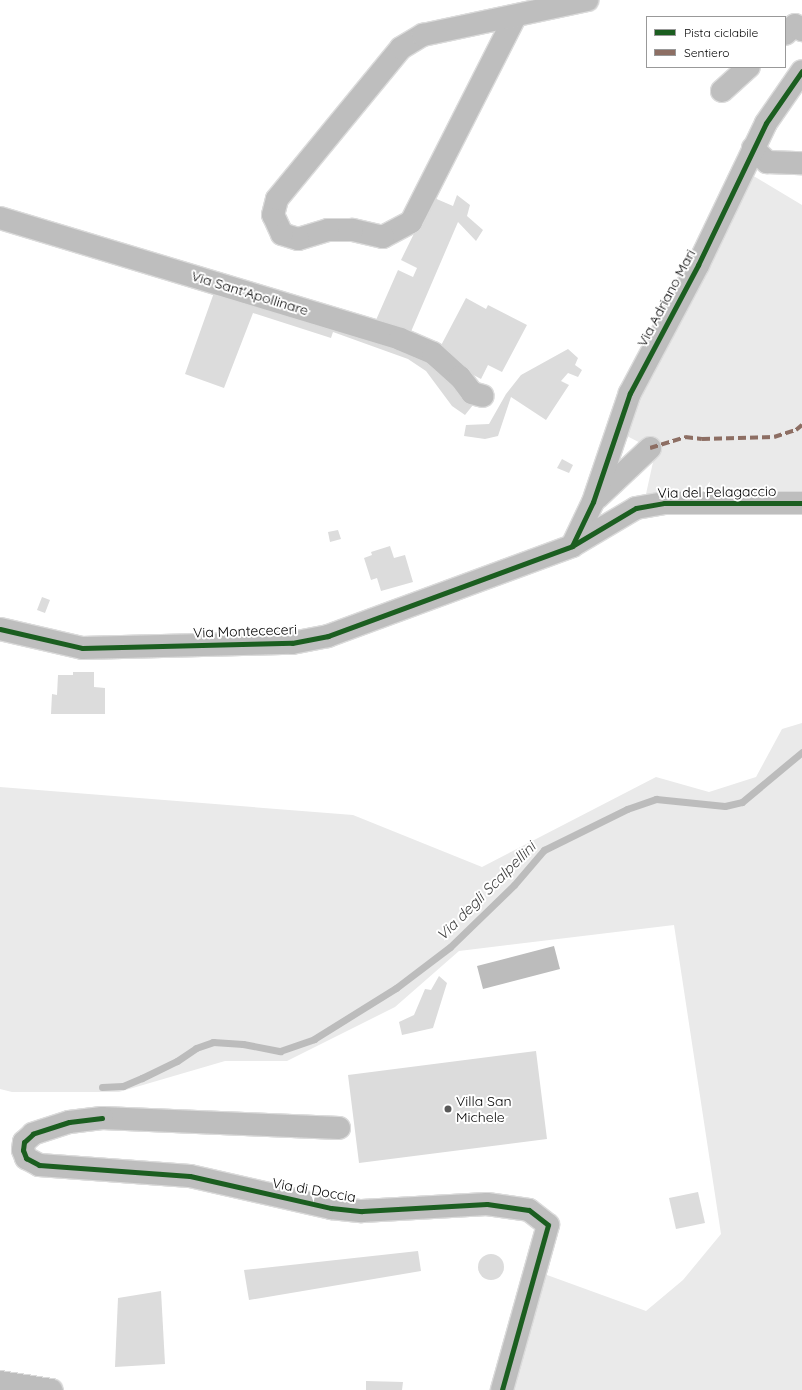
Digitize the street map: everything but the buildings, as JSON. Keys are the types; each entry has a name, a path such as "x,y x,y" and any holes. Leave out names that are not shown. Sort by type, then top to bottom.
{"main road":[{"path":"0,1382 51,1390"}],"street":[{"path":"515,17 411,222 383,237 352,230 328,230 298,238 282,234 273,215 277,199 401,48 424,35 515,17 587,0"},
{"path":"786,33 795,25 802,30"},
{"path":"722,91 748,68"},
{"name":"Via Adriano Mari","path":"572,546 593,502 630,392 698,266 766,123 802,71"},
{"path":"754,148 767,162 802,163"},
{"name":"Via Sant'Apollinare","path":"0,218 400,339 432,353 460,377 472,393 483,396"},
{"path":"593,502 650,448"},
{"name":"Via del Pelagaccio","path":"572,546 636,508 664,502 802,503"},
{"name":"Via Montececeri","path":"0,629 82,648 292,643 328,636 572,546"},
{"name":"Via di Doccia","path":"340,1128 102,1118 77,1121 33,1134 24,1142 23,1150 26,1158 39,1165 190,1176 332,1208 362,1211 487,1204 529,1210 548,1225 502,1390"}],"shaded area":[{"path":"752,175 802,205 802,493 646,494 655,453 650,448 627,436 639,395"},
{"path":"802,723 802,1390 498,1390 536,1271 646,1311 683,1280 721,1234 674,925 459,951 395,1007 287,1061 225,1061 119,1092 12,1092 0,1089 0,787 353,815 482,867 656,777 709,792 756,777 782,729"},
{"path":"554,946 560,969 483,989 477,966"}],"waterway":[{"name":"Via degli Scalpellini","path":"102,1087 123,1086 177,1061 196,1048 213,1042 243,1044 280,1051 314,1039 396,988 450,947 514,885 544,850 627,809 656,799 725,806 742,802 802,752"}],"marked path":[{"path":"650,448 685,437 702,439 774,437 796,430 802,425"}],"cycle path":[{"path":"572,546 593,502 630,393 698,265 766,123 802,71"},
{"path":"0,629 82,648 292,643 328,636 572,546 636,508 664,503 802,503"},
{"path":"102,1118 69,1122 33,1134 24,1142 23,1150 26,1158 39,1165 190,1176 331,1208 362,1211 487,1204 529,1210 548,1225 502,1390"}],"place":[{"name":"Villa San Michele","path":"448,1109"}]}
